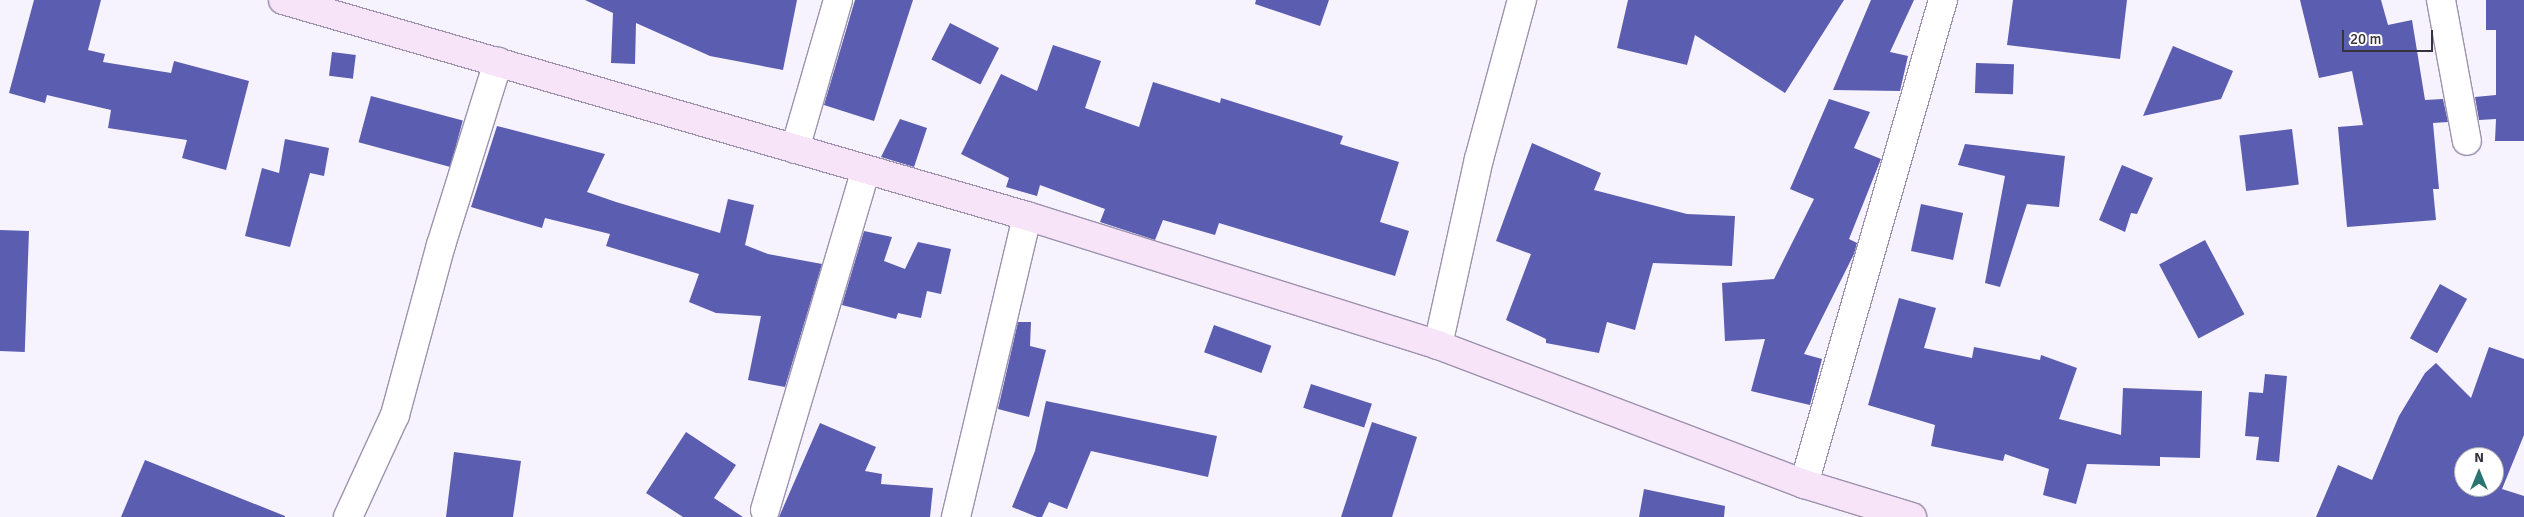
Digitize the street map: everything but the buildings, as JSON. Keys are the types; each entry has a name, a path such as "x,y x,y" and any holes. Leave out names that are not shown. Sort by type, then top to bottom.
{"street":[{"path":"283,0 1028,216 1438,345 1804,484 1912,517"},
{"path":"795,149 838,0"},
{"path":"1438,345 1479,159 1522,0"},
{"path":"1804,484 1943,0"},
{"path":"2441,0 2467,141"},
{"path":"348,517 395,415 441,245 498,62"},
{"path":"765,510 866,170"},
{"path":"956,517 1028,216"}]}
